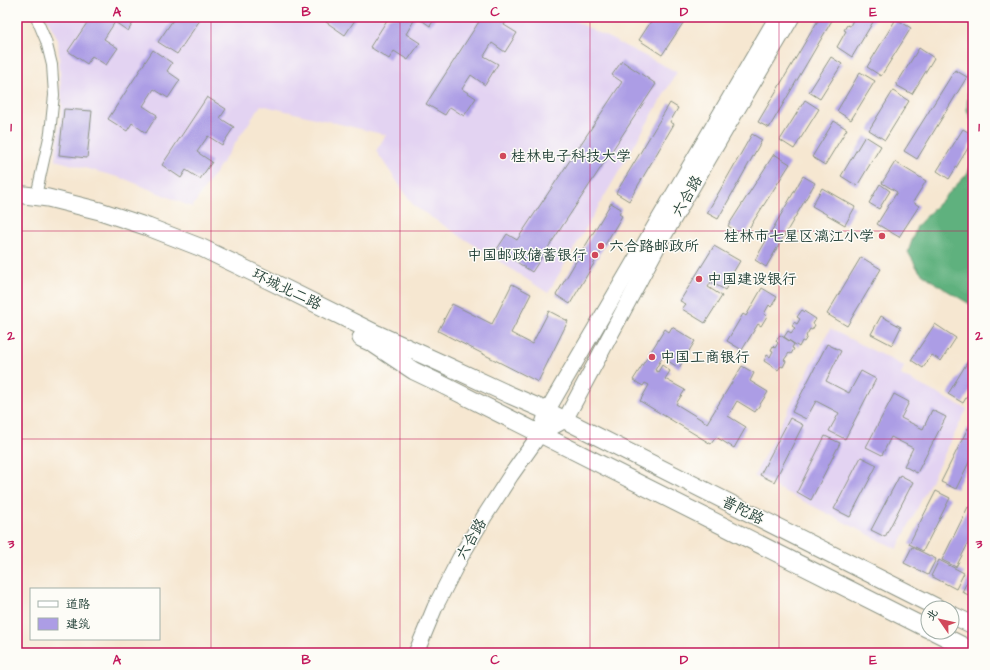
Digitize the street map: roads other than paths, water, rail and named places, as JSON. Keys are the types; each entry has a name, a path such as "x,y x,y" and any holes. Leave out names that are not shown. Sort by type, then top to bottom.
{"main road":[{"name":"六合路","path":"416,653 435,608 460,558 510,475 540,434 547,411 777,17"},
{"name":"六合路","path":"564,420 659,244 792,17"},
{"name":"环城北二路","path":"17,194 48,198 100,211 148,226 202,248 377,334 547,411"},
{"name":"环城北二路","path":"17,204 46,208 97,219 145,235 198,257 372,343 414,371 540,434"},
{"name":"普陀路","path":"547,411 922,600"},
{"path":"540,434 564,420"},
{"name":"普陀路","path":"540,434 920,625"},
{"path":"960,619 973,625"},
{"path":"950,640 973,651"}],"street":[{"path":"36,17 46,41 52,65 54,95 50,133 36,196"}],"place":[{"name":"桂林电子科技大学","path":"503,156"},
{"name":"桂林市七星区漓江小学","path":"882,236"},
{"name":"六合路邮政所","path":"601,246"},
{"name":"中国邮政储蓄银行","path":"595,255"},
{"name":"中国建设银行","path":"699,279"},
{"name":"中国工商银行","path":"652,357"}]}
